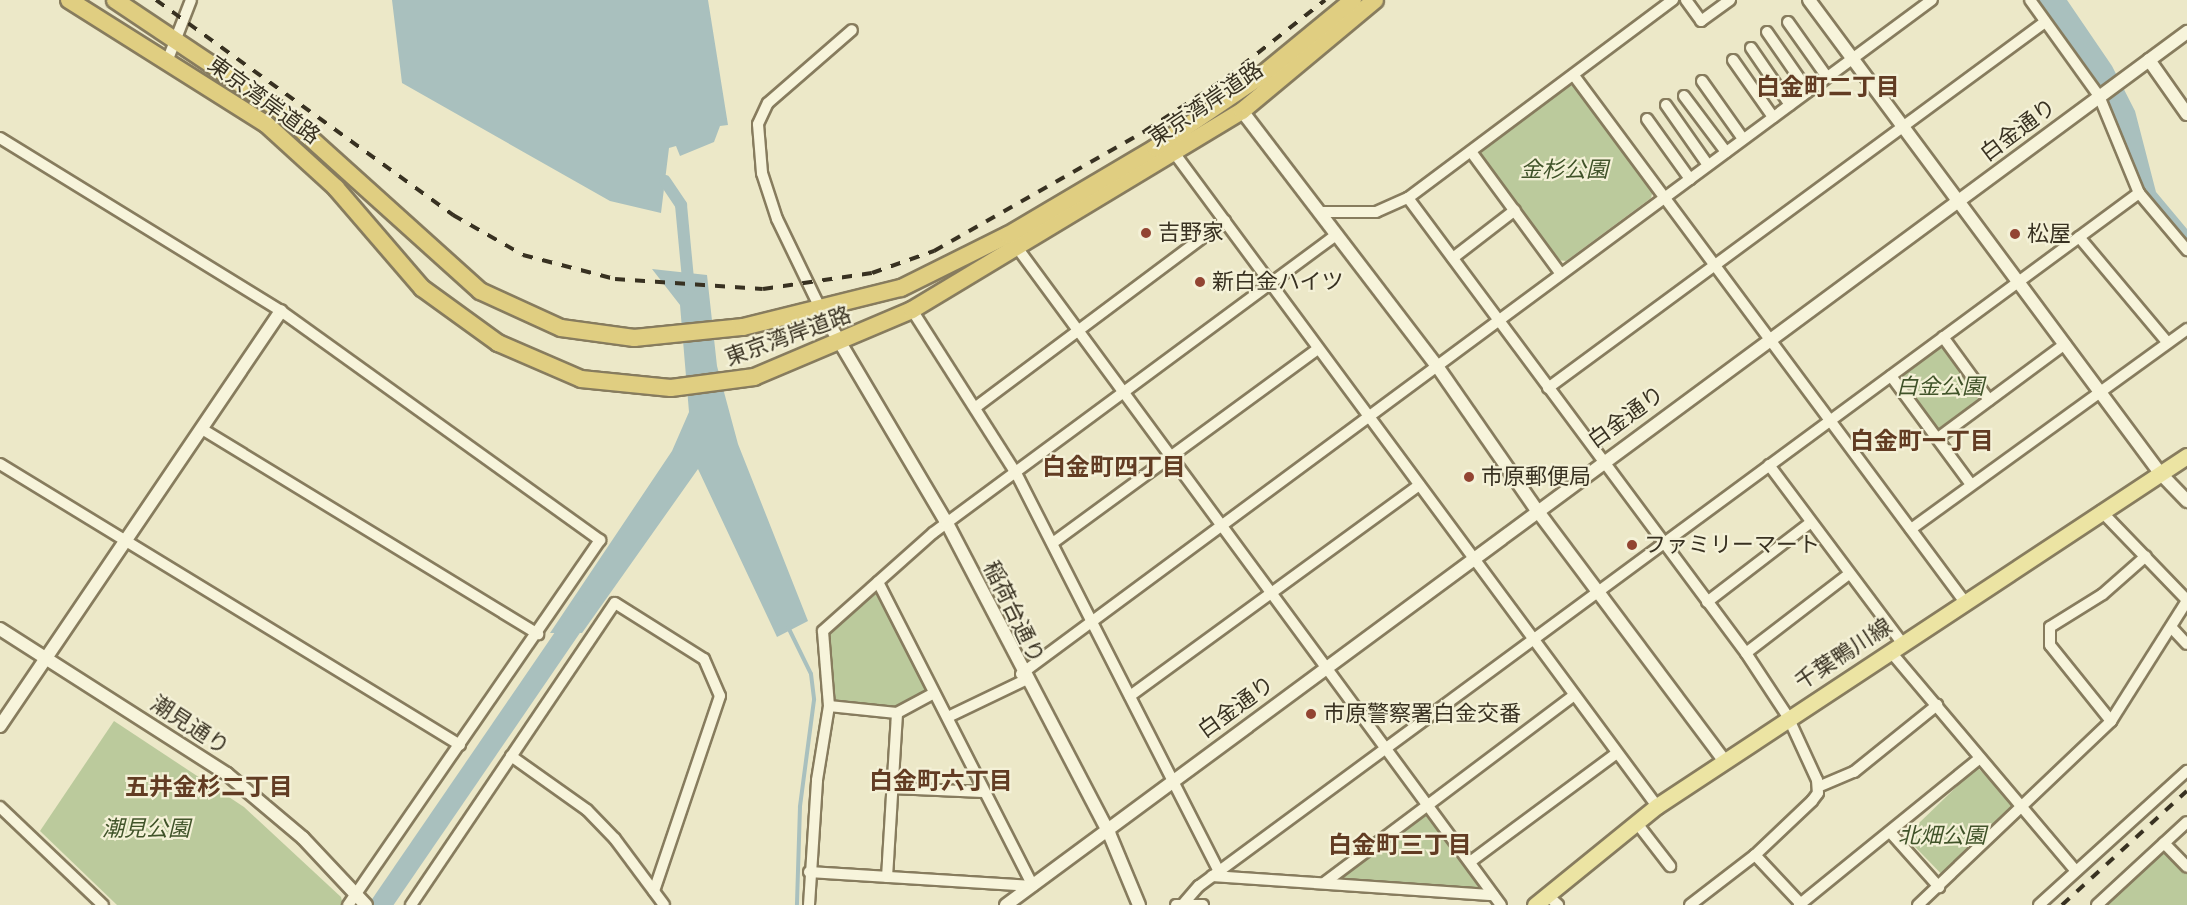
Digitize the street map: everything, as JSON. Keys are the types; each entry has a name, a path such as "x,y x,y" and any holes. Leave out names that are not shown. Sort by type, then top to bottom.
{"highway":[{"name":"東京湾岸道路","path":"69,0 168,59 300,152 422,288 477,329 559,372 601,382 671,388 754,377 840,344 912,310 1018,250 1242,111 1375,0"},
{"name":"東京湾岸道路","path":"115,0 278,109 365,182 463,279 489,297 542,322 585,334 668,337 822,312 902,288 1008,234 1194,122 1353,0"}],"main road":[{"name":"千葉鴨川線","path":"1546,902 1657,806 1788,717 2187,456"}],"street":[{"path":"168,59 191,0"},
{"path":"1319,212 1376,212 1408,198 1575,77 1673,0"},
{"path":"1686,0 1701,21 1730,0"},
{"path":"1809,0 2160,473 2187,501"},
{"path":"948,717 1023,677 1091,619 1932,0"},
{"path":"2030,0 2099,96 2139,193 2187,250"},
{"path":"1788,22 1827,77"},
{"path":"1548,388 2045,22"},
{"path":"822,312 777,219 762,173 758,124 768,103 852,30"},
{"path":"1767,32 1808,91"},
{"name":"白金通り","path":"1006,905 1108,834 1172,781 1471,557 2187,32"},
{"path":"1751,48 1790,105"},
{"path":"1733,60 1773,117"},
{"path":"2149,60 2187,114"},
{"path":"1575,77 1964,602"},
{"path":"1702,81 1743,139"},
{"path":"1684,96 1726,152"},
{"path":"1666,105 1708,165"},
{"path":"1242,111 1437,366 1536,509 1724,760"},
{"path":"1647,120 1690,179"},
{"path":"0,138 282,311 600,540 538,634 348,905"},
{"path":"1472,153 1561,274"},
{"path":"1175,154 1657,806"},
{"path":"1180,904 1215,874 1386,750 1596,591 2139,193"},
{"path":"1408,198 1746,653 1788,717 1818,787"},
{"path":"1453,258 1515,210"},
{"path":"976,407 1225,221"},
{"path":"1008,234 1077,333 1271,592 1425,807 1470,862 1501,905"},
{"path":"809,905 809,872 829,706 823,632 878,582 948,525 1336,235"},
{"path":"2079,237 2168,343"},
{"path":"912,310 976,407 1054,542 1172,781 1215,874"},
{"path":"0,726 282,311"},
{"name":"稲荷台通り","path":"822,312 948,525 1023,677 1108,834 1139,905"},
{"path":"1911,530 1970,483 2099,389 2187,329"},
{"path":"1943,337 1989,400"},
{"path":"1938,438 2065,344"},
{"path":"1054,542 1318,349"},
{"path":"1891,376 1970,483"},
{"path":"202,429 538,634"},
{"path":"0,464 460,746"},
{"path":"1769,465 1849,574 1937,705 2076,871"},
{"path":"1130,696 1419,485"},
{"path":"1918,905 2023,809 2112,721 2187,601 2101,511"},
{"path":"1707,602 1810,523"},
{"path":"2112,721 2050,645 2050,627 2103,594 2145,556"},
{"path":"1746,653 1849,574"},
{"path":"878,582 948,717 983,792 1033,886"},
{"path":"411,905 615,603 704,659 720,696 654,891"},
{"path":"2171,627 2187,644"},
{"name":"潮見通り","path":"0,629 227,774 356,893 366,905"},
{"path":"829,706 897,713 934,693"},
{"path":"1324,883 1574,695"},
{"path":"1690,905 1755,855 1812,801 1818,787 1854,772 1937,705"},
{"path":"887,877 897,713"},
{"path":"1470,862 1617,753"},
{"path":"511,756 587,810 664,905"},
{"path":"1755,855 1801,905 1980,758"},
{"path":"2039,905 2187,771"},
{"path":"893,788 983,792"},
{"path":"0,807 103,905"},
{"path":"1636,822 1670,866"},
{"path":"2097,905 2187,822"},
{"path":"1890,832 1939,887"},
{"path":"2164,843 2187,867"},
{"path":"809,872 1033,886"},
{"path":"1215,874 1492,895"},
{"path":"1180,904 1203,905"}],"green space":[{"name":"金杉公園","path":"1568,85 1577,86 1653,190 1651,198 1566,261 1557,260 1481,158 1482,150"},
{"name":"白金公園","path":"1939,347 1947,349 1980,396 1979,403 1944,429 1936,428 1901,382 1902,374"},
{"path":"878,582 934,693 897,713 829,706 823,631"},
{"name":"潮見公園","path":"114,721 244,807 341,897 343,905 117,905 40,831"},
{"name":"北畑公園","path":"1977,767 2015,807 1943,876 1905,836"},
{"path":"1425,807 1493,895 1324,883"},
{"path":"2162,852 2187,874 2187,905 2104,905"}],"water":[{"path":"392,0 708,0 728,125 720,126 714,142 680,156 676,146 669,148 661,213 610,201 402,83"},
{"path":"2036,0 2067,0 2112,66 2135,111 2156,192 2187,229 2187,242 2148,200 2110,109"},
{"path":"652,269 707,275 717,366 738,444 808,621 777,637 698,469 582,633 550,633 672,451 689,412 680,305"}],"waterway":[{"path":"665,181 681,205 689,289"},
{"path":"380,905 581,611"},
{"path":"788,627 811,674 814,700 800,807 797,905"}],"railway":[{"path":"156,0 453,215 523,255 615,279 763,289 872,273 934,251 1145,131 1226,78 1325,0"},
{"path":"2062,905 2187,791"}],"place":[{"name":"吉野家","path":"1146,233"},
{"name":"松屋","path":"2015,234"},
{"name":"新白金ハイツ","path":"1200,282"},
{"name":"市原郵便局","path":"1469,477"},
{"name":"ファミリーマート","path":"1632,545"},
{"name":"市原警察署白金交番","path":"1311,714"}],"district":[{"name":"白金町二丁目","path":"1828,87"},
{"name":"白金町一丁目","path":"1922,441"},
{"name":"白金町四丁目","path":"1114,467"},
{"name":"白金町六丁目","path":"941,781"},
{"name":"五井金杉二丁目","path":"209,787"},
{"name":"白金町三丁目","path":"1400,845"}]}
